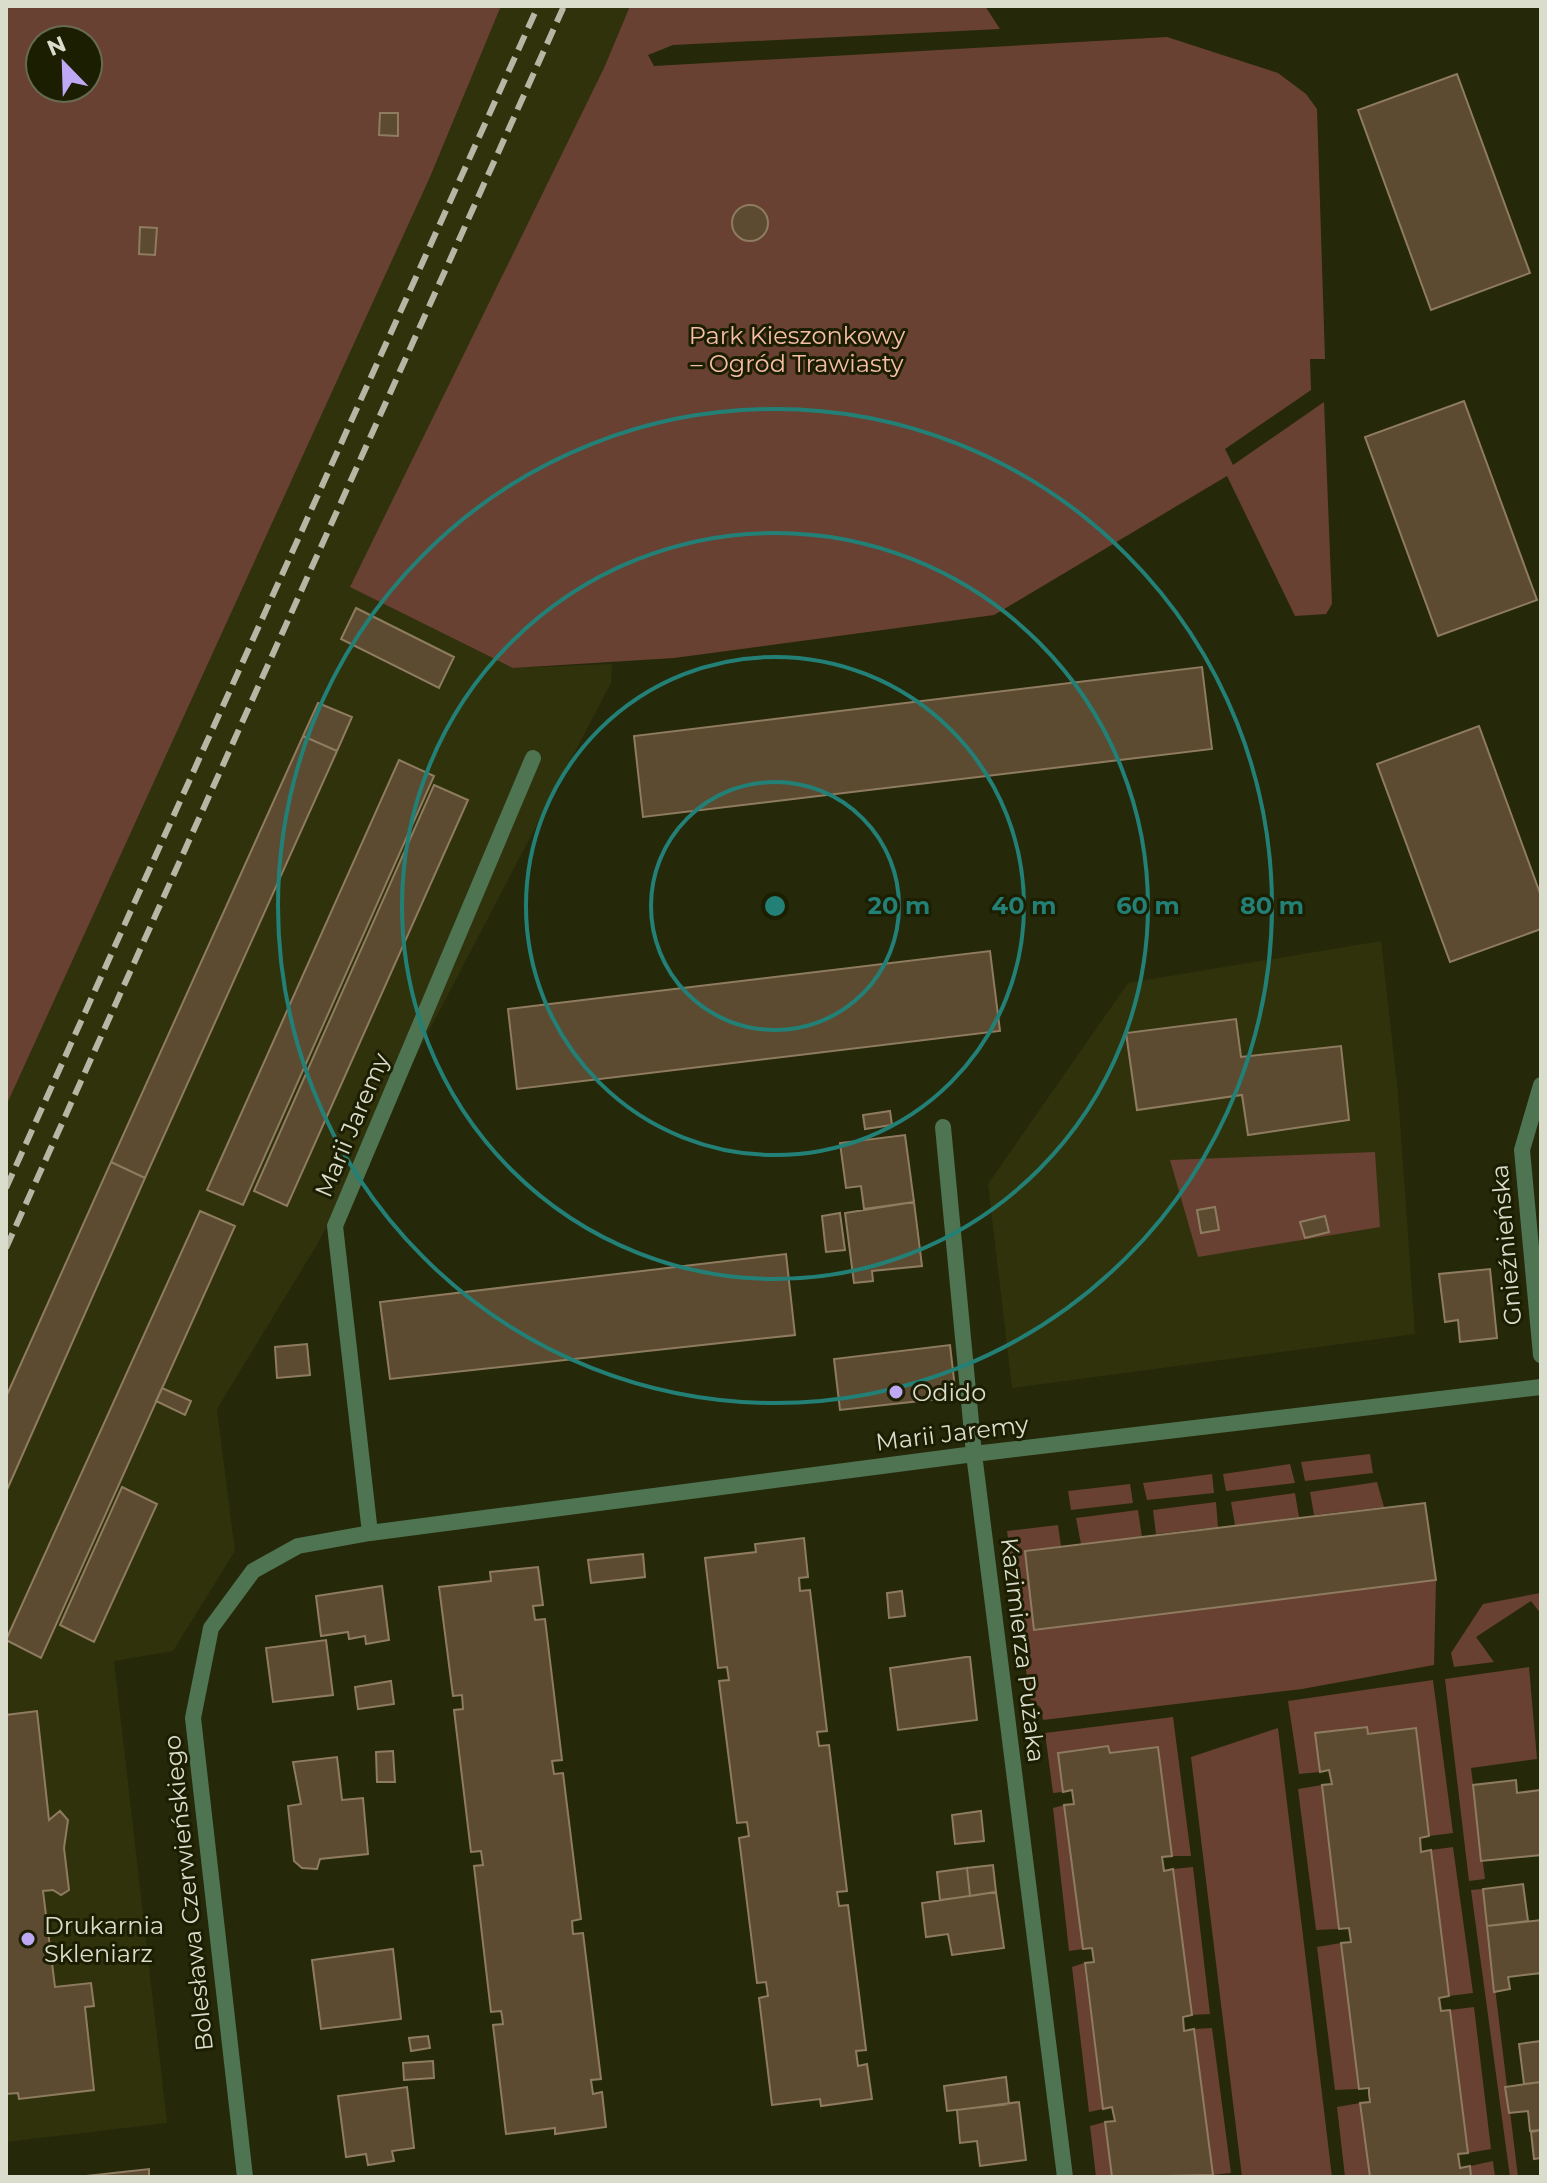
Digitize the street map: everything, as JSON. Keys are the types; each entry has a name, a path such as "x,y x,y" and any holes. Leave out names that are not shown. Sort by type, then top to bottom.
{"street":[{"name":"Marii Jaremy","path":"370,1533 335,1226 533,758"},
{"name":"Gnieźnieńska","path":"1541,1085 1522,1150 1541,1355"},
{"name":"Kazimierza Pużaka","path":"943,1127 974,1454 1065,2177"},
{"name":"Marii Jaremy","path":"253,1571 298,1546 370,1533 974,1454 1541,1387"},
{"name":"Bolesława Czerwieńskiego","path":"245,2177 193,1718 211,1628 253,1571"}],"shaded area":[{"path":"501,6 630,6 604,68 513,668 612,664 611,683 318,1243 217,1409 235,1551 173,1651 114,1661 167,2123 6,2142 6,1106 430,177"},
{"path":"1381,941 1398,1093 1415,1334 1012,1388 988,1184 1128,983"}],"green space":[{"path":"6,6 501,6 430,177 6,1106"},
{"name":"Park Kieszonkowy – Ogród Trawiasty","path":"630,6 985,6 1000,29 673,45 648,55 654,66 1167,37 1278,73 1306,94 1317,109 1325,359 1310,359 1311,390 1225,449 1233,465 1324,402 1332,604 1326,614 1295,616 1227,476 994,615 674,658 513,668 350,587 604,68"},
{"path":"1375,1152 1380,1227 1198,1257 1170,1160"},
{"path":"1370,1454 1373,1473 1305,1481 1301,1462"},
{"path":"1290,1464 1295,1483 1226,1491 1223,1474"},
{"path":"1212,1474 1214,1493 1147,1500 1143,1483"},
{"path":"1377,1482 1384,1507 1314,1515 1310,1492"},
{"path":"1130,1484 1133,1503 1071,1510 1068,1491"},
{"path":"1295,1493 1299,1517 1235,1525 1231,1502"},
{"path":"1216,1502 1218,1527 1156,1534 1153,1510"},
{"path":"1138,1510 1142,1537 1081,1544 1076,1518"},
{"path":"1058,1525 1061,1546 1025,1551 1035,1629 1436,1580 1434,1665 1302,1689 1043,1720 1041,1708 1030,1699 1007,1531"},
{"path":"1540,1593 1541,1614 1531,1601 1476,1637 1494,1662 1454,1667 1451,1653 1483,1604"},
{"path":"1529,1667 1537,1759 1471,1768 1485,1879 1469,1881 1445,1679"},
{"path":"1433,1680 1453,1833 1429,1836 1416,1728 1368,1734 1366,1727 1316,1733 1320,1772 1299,1774 1288,1701"},
{"path":"1173,1717 1191,1856 1172,1856 1158,1747 1110,1753 1108,1746 1058,1753 1063,1792 1053,1793 1045,1733"},
{"path":"1278,1728 1332,2177 1242,2177 1191,1757"},
{"path":"1322,1785 1339,1929 1316,1930 1298,1789"},
{"path":"1064,1805 1083,1949 1069,1951 1053,1808"},
{"path":"1453,1847 1473,1993 1449,1996 1431,1850"},
{"path":"1193,1867 1210,2014 1192,2015 1173,1869"},
{"path":"1483,1889 1518,2177 1510,2177 1471,1890"},
{"path":"1341,1943 1359,2089 1335,2090 1317,1947"},
{"path":"1084,1963 1103,2109 1089,2112 1072,1967"},
{"path":"1474,2007 1491,2149 1468,2153 1450,2010"},
{"path":"1212,2028 1231,2173 1213,2175 1194,2029"},
{"path":"1360,2103 1370,2177 1345,2177 1337,2107"},
{"path":"1105,2122 1112,2177 1096,2177 1090,2126"},
{"path":"1493,2161 1495,2177 1471,2177 1470,2166"}],"building":[{"path":"1457,74 1530,273 1431,310 1358,110"},
{"path":"380,113 398,113 398,136 379,135"},
{"path":"750,205 763,210 768,223 763,236 750,241 737,236 732,223 737,210"},
{"path":"140,227 157,228 155,255 139,254"},
{"path":"1464,401 1537,600 1438,636 1365,437"},
{"path":"356,608 454,657 439,688 341,639"},
{"path":"1202,667 1212,749 643,817 634,736"},
{"path":"318,703 352,717 337,751 303,736"},
{"path":"1479,726 1541,896 1541,929 1450,962 1377,764"},
{"path":"303,736 337,751 145,1178 111,1162"},
{"path":"399,760 434,776 243,1205 207,1190"},
{"path":"434,785 468,800 287,1206 254,1191"},
{"path":"990,951 1000,1031 517,1089 508,1009"},
{"path":"1236,1019 1241,1057 1341,1046 1349,1120 1248,1135 1242,1095 1137,1110 1126,1033"},
{"path":"890,1111 892,1125 865,1129 863,1115"},
{"path":"905,1135 914,1202 864,1209 861,1186 846,1188 840,1143"},
{"path":"111,1162 145,1178 6,1492 6,1397"},
{"path":"914,1202 922,1266 872,1271 873,1281 854,1283 845,1213"},
{"path":"1215,1207 1219,1230 1201,1233 1197,1210"},
{"path":"200,1211 235,1226 41,1658 6,1640"},
{"path":"840,1213 845,1250 826,1252 822,1216"},
{"path":"1325,1216 1329,1232 1305,1238 1300,1222"},
{"path":"786,1254 795,1335 390,1379 380,1302"},
{"path":"1490,1269 1497,1338 1460,1342 1458,1320 1445,1322 1439,1274"},
{"path":"307,1344 310,1375 277,1378 275,1347"},
{"path":"950,1345 956,1397 840,1410 834,1359"},
{"path":"162,1388 191,1401 185,1415 156,1401"},
{"path":"122,1487 157,1504 94,1642 60,1625"},
{"path":"1425,1503 1436,1580 1034,1630 1025,1551"},
{"path":"804,1538 808,1577 799,1578 800,1591 810,1590 827,1731 817,1732 819,1746 829,1745 847,1891 837,1892 839,1906 848,1905 866,2050 856,2051 858,2066 867,2064 872,2099 821,2106 820,2099 772,2105 759,1998 768,1996 766,1982 757,1983 739,1838 749,1836 747,1822 737,1823 719,1681 729,1680 727,1667 718,1668 705,1558 756,1552 755,1544"},
{"path":"643,1554 645,1577 591,1583 588,1560"},
{"path":"538,1567 543,1605 533,1606 535,1620 545,1619 562,1760 552,1761 554,1774 563,1773 581,1919 572,1921 573,1934 583,1933 601,2079 591,2080 593,2094 602,2092 606,2127 555,2134 555,2128 506,2134 493,2025 503,2024 501,2011 491,2012 474,1866 483,1865 481,1851 471,1852 454,1710 463,1709 462,1695 453,1696 439,1587 491,1581 490,1572"},
{"path":"382,1586 389,1640 366,1644 365,1636 349,1639 348,1632 321,1636 316,1596"},
{"path":"902,1591 905,1616 889,1618 887,1593"},
{"path":"326,1640 333,1695 273,1702 266,1648"},
{"path":"970,1657 977,1720 898,1730 890,1668"},
{"path":"391,1681 394,1704 358,1709 355,1687"},
{"name":"Drukarnia Skleniarz","path":"37,1711 49,1820 60,1811 68,1820 64,1848 69,1890 61,1895 53,1890 43,1891 55,1987 91,1983 94,2006 85,2007 94,2090 19,2099 18,2093 6,2094 6,1715"},
{"path":"1367,1727 1368,1734 1416,1728 1429,1836 1420,1838 1421,1852 1431,1850 1449,1996 1439,1998 1441,2011 1450,2010 1468,2153 1458,2154 1460,2168 1470,2166 1471,2177 1370,2177 1360,2103 1370,2102 1369,2088 1359,2089 1341,1943 1351,1942 1349,1928 1339,1929 1322,1785 1332,1784 1329,1770 1320,1772 1315,1733"},
{"path":"1108,1746 1110,1753 1158,1747 1172,1856 1162,1857 1164,1871 1173,1869 1192,2015 1183,2017 1184,2031 1194,2029 1213,2175 1112,2177 1105,2122 1115,2121 1112,2107 1103,2109 1085,1963 1094,1962 1092,1948 1083,1949 1064,1805 1074,1804 1072,1790 1063,1792 1058,1753"},
{"path":"393,1751 395,1782 377,1782 376,1752"},
{"path":"337,1757 342,1800 363,1798 368,1854 320,1859 317,1869 302,1868 294,1861 288,1806 301,1804 293,1762"},
{"path":"1516,1780 1517,1793 1541,1790 1541,1855 1481,1861 1473,1785"},
{"path":"981,1811 984,1841 955,1844 952,1815"},
{"path":"993,1865 996,1892 970,1896 967,1868"},
{"path":"967,1868 970,1896 940,1900 937,1872"},
{"path":"1523,1884 1528,1921 1487,1926 1483,1889"},
{"path":"996,1892 1004,1948 952,1955 948,1934 926,1937 922,1903"},
{"path":"1541,1920 1541,1973 1508,1977 1510,1989 1494,1992 1487,1926"},
{"path":"393,1949 401,2019 321,2029 312,1960"},
{"path":"428,2036 430,2048 411,2051 409,2038"},
{"path":"1541,2041 1541,2082 1524,2084 1519,2044"},
{"path":"433,2061 434,2078 404,2080 403,2063"},
{"path":"1006,2077 1009,2104 947,2111 944,2086"},
{"path":"1541,2082 1541,2130 1530,2131 1528,2111 1509,2113 1505,2087"},
{"path":"407,2087 414,2148 392,2151 394,2161 368,2165 366,2154 346,2157 338,2096"},
{"path":"1019,2102 1026,2160 980,2166 977,2141 960,2143 957,2110"},
{"path":"1541,2130 1541,2158 1534,2159 1531,2132"},
{"path":"149,2169 149,2177 77,2177"}],"railway":[{"path":"6,1188 538,6"},
{"path":"6,1248 564,6"}],"place":[{"name":"Odido","path":"896,1392"},
{"name":"Drukarnia Skleniarz","path":"28,1939"}]}
